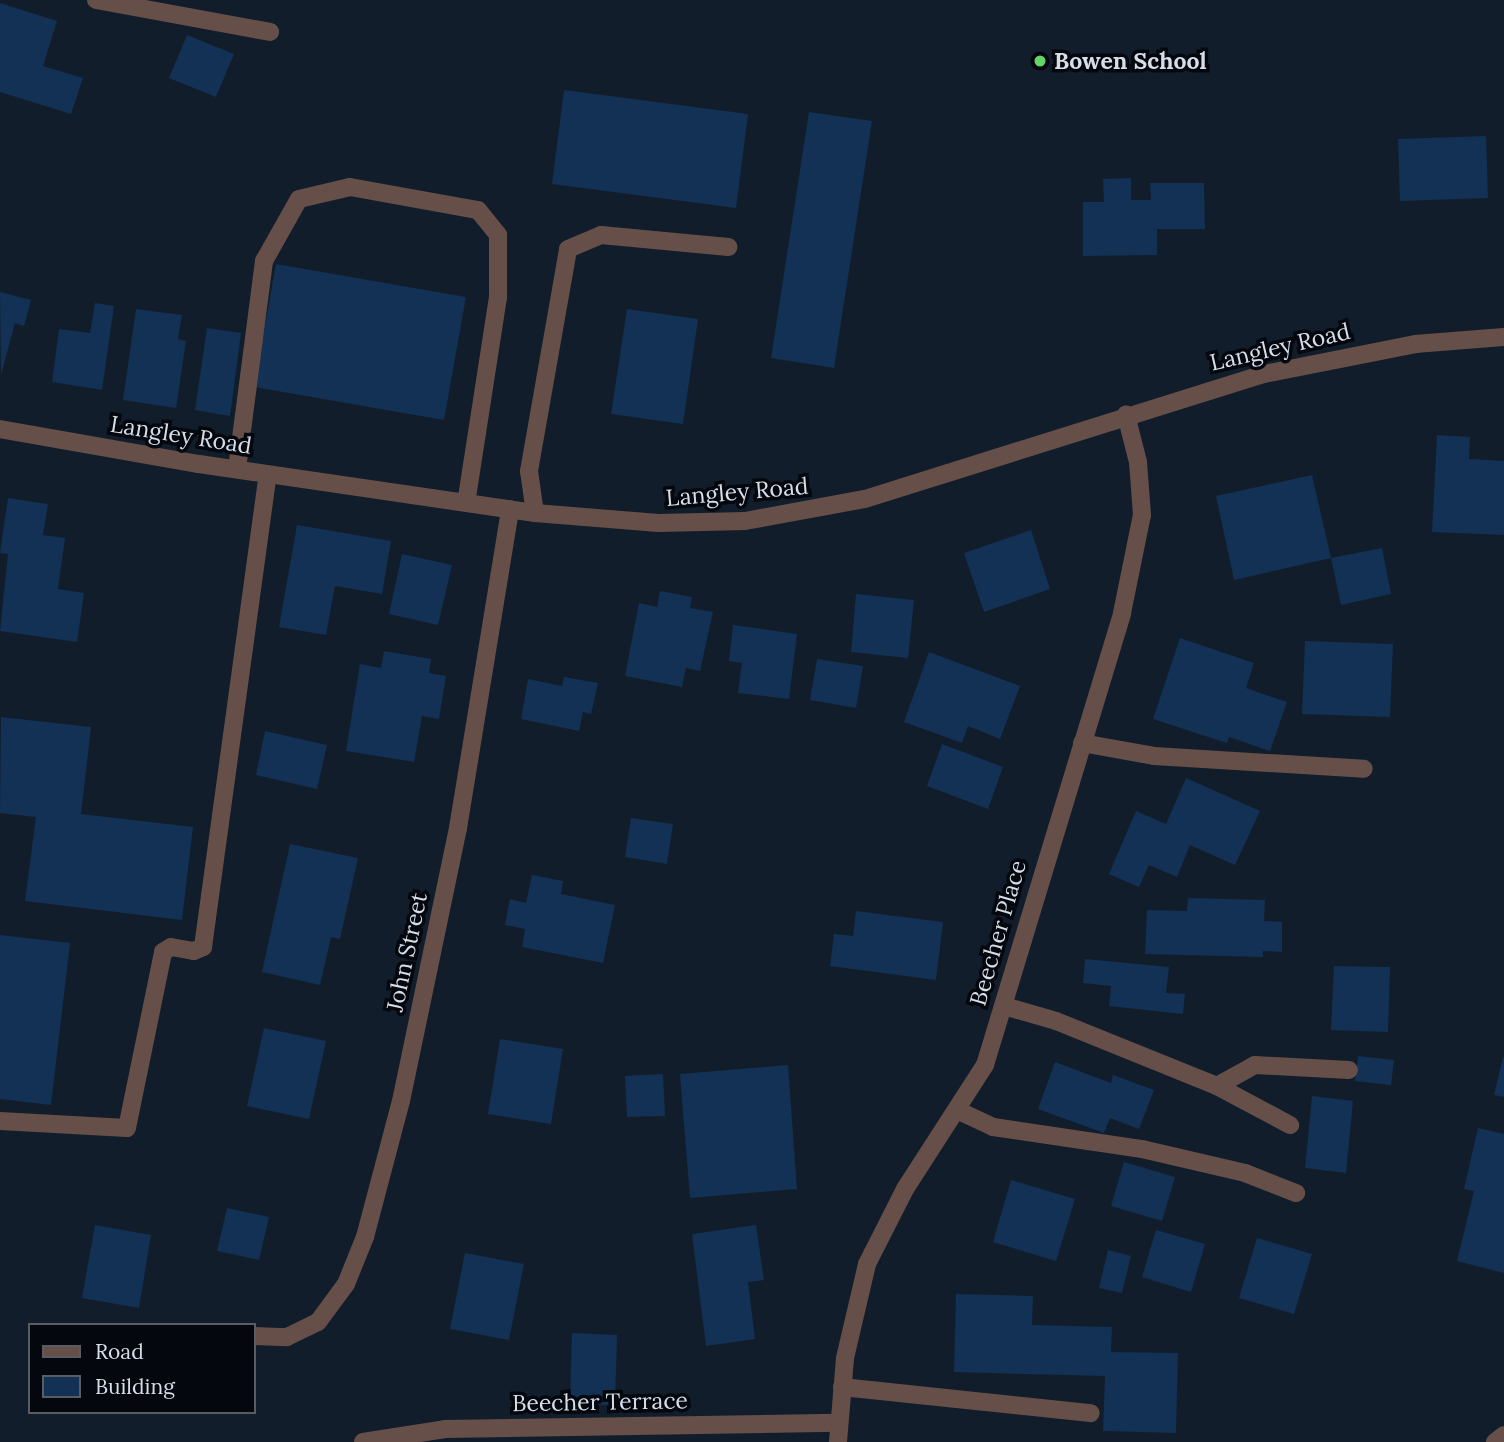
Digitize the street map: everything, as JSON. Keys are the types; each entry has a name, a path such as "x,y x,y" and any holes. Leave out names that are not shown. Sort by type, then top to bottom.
{"street":[{"path":"96,0 270,32"},
{"path":"237,469 264,261 299,199 350,187 478,210 498,235 498,297 467,503"},
{"path":"535,513 528,471 568,249 601,235 728,247"},
{"name":"Langley Road","path":"0,429 268,474 535,513 659,523 792,515 865,499 1253,377 1360,354 1504,337"},
{"name":"Beecher Place","path":"838,1442 850,1326 867,1264 905,1189 959,1111 985,1065 1138,546 1140,484 1126,415"},
{"path":"0,1121 127,1128 163,952 171,947 194,951 203,947 268,474"},
{"name":"John Street","path":"256,1336 287,1337 318,1322 346,1284 365,1237 401,1101 458,828 510,509"},
{"path":"1082,743 1154,756 1364,769"},
{"path":"1004,1006 1056,1021 1217,1086 1290,1125"},
{"path":"1217,1086 1255,1065 1349,1070"},
{"path":"959,1111 993,1127 1142,1149 1245,1173 1296,1193"},
{"path":"842,1387 1091,1413"},
{"name":"Beecher Terrace","path":"363,1442 445,1429 839,1423"},
{"path":"1494,1442 1504,1436"}],"building":[{"path":"0,3 57,21 43,66 83,78 71,114 0,92"},
{"path":"187,35 234,54 216,97 169,78"},
{"path":"564,90 748,114 736,208 552,184"},
{"path":"809,112 872,121 834,368 771,358"},
{"path":"1486,136 1488,198 1400,201 1398,139"},
{"path":"1131,178 1131,200 1151,200 1150,183 1204,183 1205,229 1157,229 1157,255 1083,256 1083,202 1104,202 1103,179"},
{"path":"276,264 466,297 444,420 254,387"},
{"path":"0,292 31,300 24,326 15,323 1,375"},
{"path":"95,303 114,306 102,390 52,382 59,329 90,333"},
{"path":"136,309 182,315 178,339 186,341 176,408 123,400"},
{"path":"627,309 698,319 683,424 611,414"},
{"path":"207,328 241,333 230,416 195,410"},
{"path":"1437,435 1470,437 1469,459 1504,461 1504,535 1432,532"},
{"path":"1312,475 1331,558 1234,580 1216,496"},
{"path":"8,498 48,504 43,535 65,538 58,589 84,593 77,642 0,631 8,554 0,553"},
{"path":"297,525 391,541 382,594 335,586 326,635 279,627"},
{"path":"1031,530 1050,589 984,612 964,553"},
{"path":"1382,548 1391,594 1341,605 1331,558"},
{"path":"402,554 452,565 438,625 389,614"},
{"path":"660,591 692,597 690,608 713,612 700,671 686,668 682,687 625,676 639,603 657,607"},
{"path":"856,594 914,600 908,658 851,652"},
{"path":"733,625 797,634 789,699 738,693 742,663 729,661"},
{"path":"1180,638 1254,663 1246,688 1287,702 1270,751 1229,737 1227,743 1153,719"},
{"path":"1305,641 1393,644 1390,717 1302,714"},
{"path":"384,651 431,659 429,673 446,676 439,719 422,716 414,762 346,751 360,664 381,668"},
{"path":"929,652 1020,686 1000,739 968,726 962,743 904,722"},
{"path":"817,659 863,666 856,708 810,700"},
{"path":"564,677 598,683 591,714 583,712 579,731 521,719 528,679 562,686"},
{"path":"1,717 91,727 81,814 193,827 182,920 25,901 36,817 0,813"},
{"path":"265,731 327,745 317,789 256,775"},
{"path":"942,744 1003,767 988,809 927,786"},
{"path":"1186,778 1260,811 1235,865 1190,845 1177,877 1149,865 1139,887 1109,874 1136,811 1166,824"},
{"path":"631,818 673,824 667,864 625,857"},
{"path":"290,844 358,858 340,939 331,937 320,985 262,972"},
{"path":"532,875 563,881 561,894 615,905 603,963 522,947 525,929 505,925 510,899 526,903"},
{"path":"1188,898 1265,900 1264,921 1282,922 1282,952 1263,951 1263,957 1145,954 1147,910 1187,911"},
{"path":"856,911 943,922 936,980 830,966 834,934 853,936"},
{"path":"0,935 70,943 51,1105 0,1099"},
{"path":"1085,959 1169,967 1166,993 1185,994 1183,1014 1109,1006 1111,986 1083,983"},
{"path":"1334,966 1390,967 1388,1032 1331,1030"},
{"path":"264,1028 326,1041 309,1119 247,1106"},
{"path":"500,1039 563,1049 551,1124 488,1114"},
{"path":"1358,1056 1394,1060 1391,1085 1355,1081"},
{"path":"1504,1058 1504,1097 1494,1095"},
{"path":"1055,1062 1111,1083 1113,1075 1154,1090 1139,1129 1110,1118 1104,1133 1038,1109"},
{"path":"788,1065 797,1189 690,1198 680,1074"},
{"path":"663,1074 665,1116 627,1117 625,1076"},
{"path":"1312,1096 1353,1101 1346,1173 1305,1168"},
{"path":"1478,1128 1504,1134 1504,1273 1457,1261 1474,1191 1464,1189"},
{"path":"1124,1162 1175,1177 1162,1221 1111,1206"},
{"path":"1011,1180 1075,1199 1056,1261 993,1242"},
{"path":"227,1208 269,1217 259,1260 217,1251"},
{"path":"95,1225 151,1235 139,1308 82,1298"},
{"path":"756,1225 764,1280 748,1282 755,1339 706,1346 692,1234"},
{"path":"1156,1230 1205,1244 1191,1292 1142,1277"},
{"path":"1257,1238 1312,1254 1294,1314 1239,1298"},
{"path":"1108,1250 1131,1256 1122,1293 1099,1288"},
{"path":"465,1253 524,1264 509,1340 450,1329"},
{"path":"956,1294 1033,1296 1032,1325 1112,1327 1111,1352 1178,1353 1176,1433 1103,1431 1105,1376 954,1372"},
{"path":"572,1333 617,1335 615,1405 570,1404"}],"place":[{"name":"Bowen School","path":"1040,61"}]}
